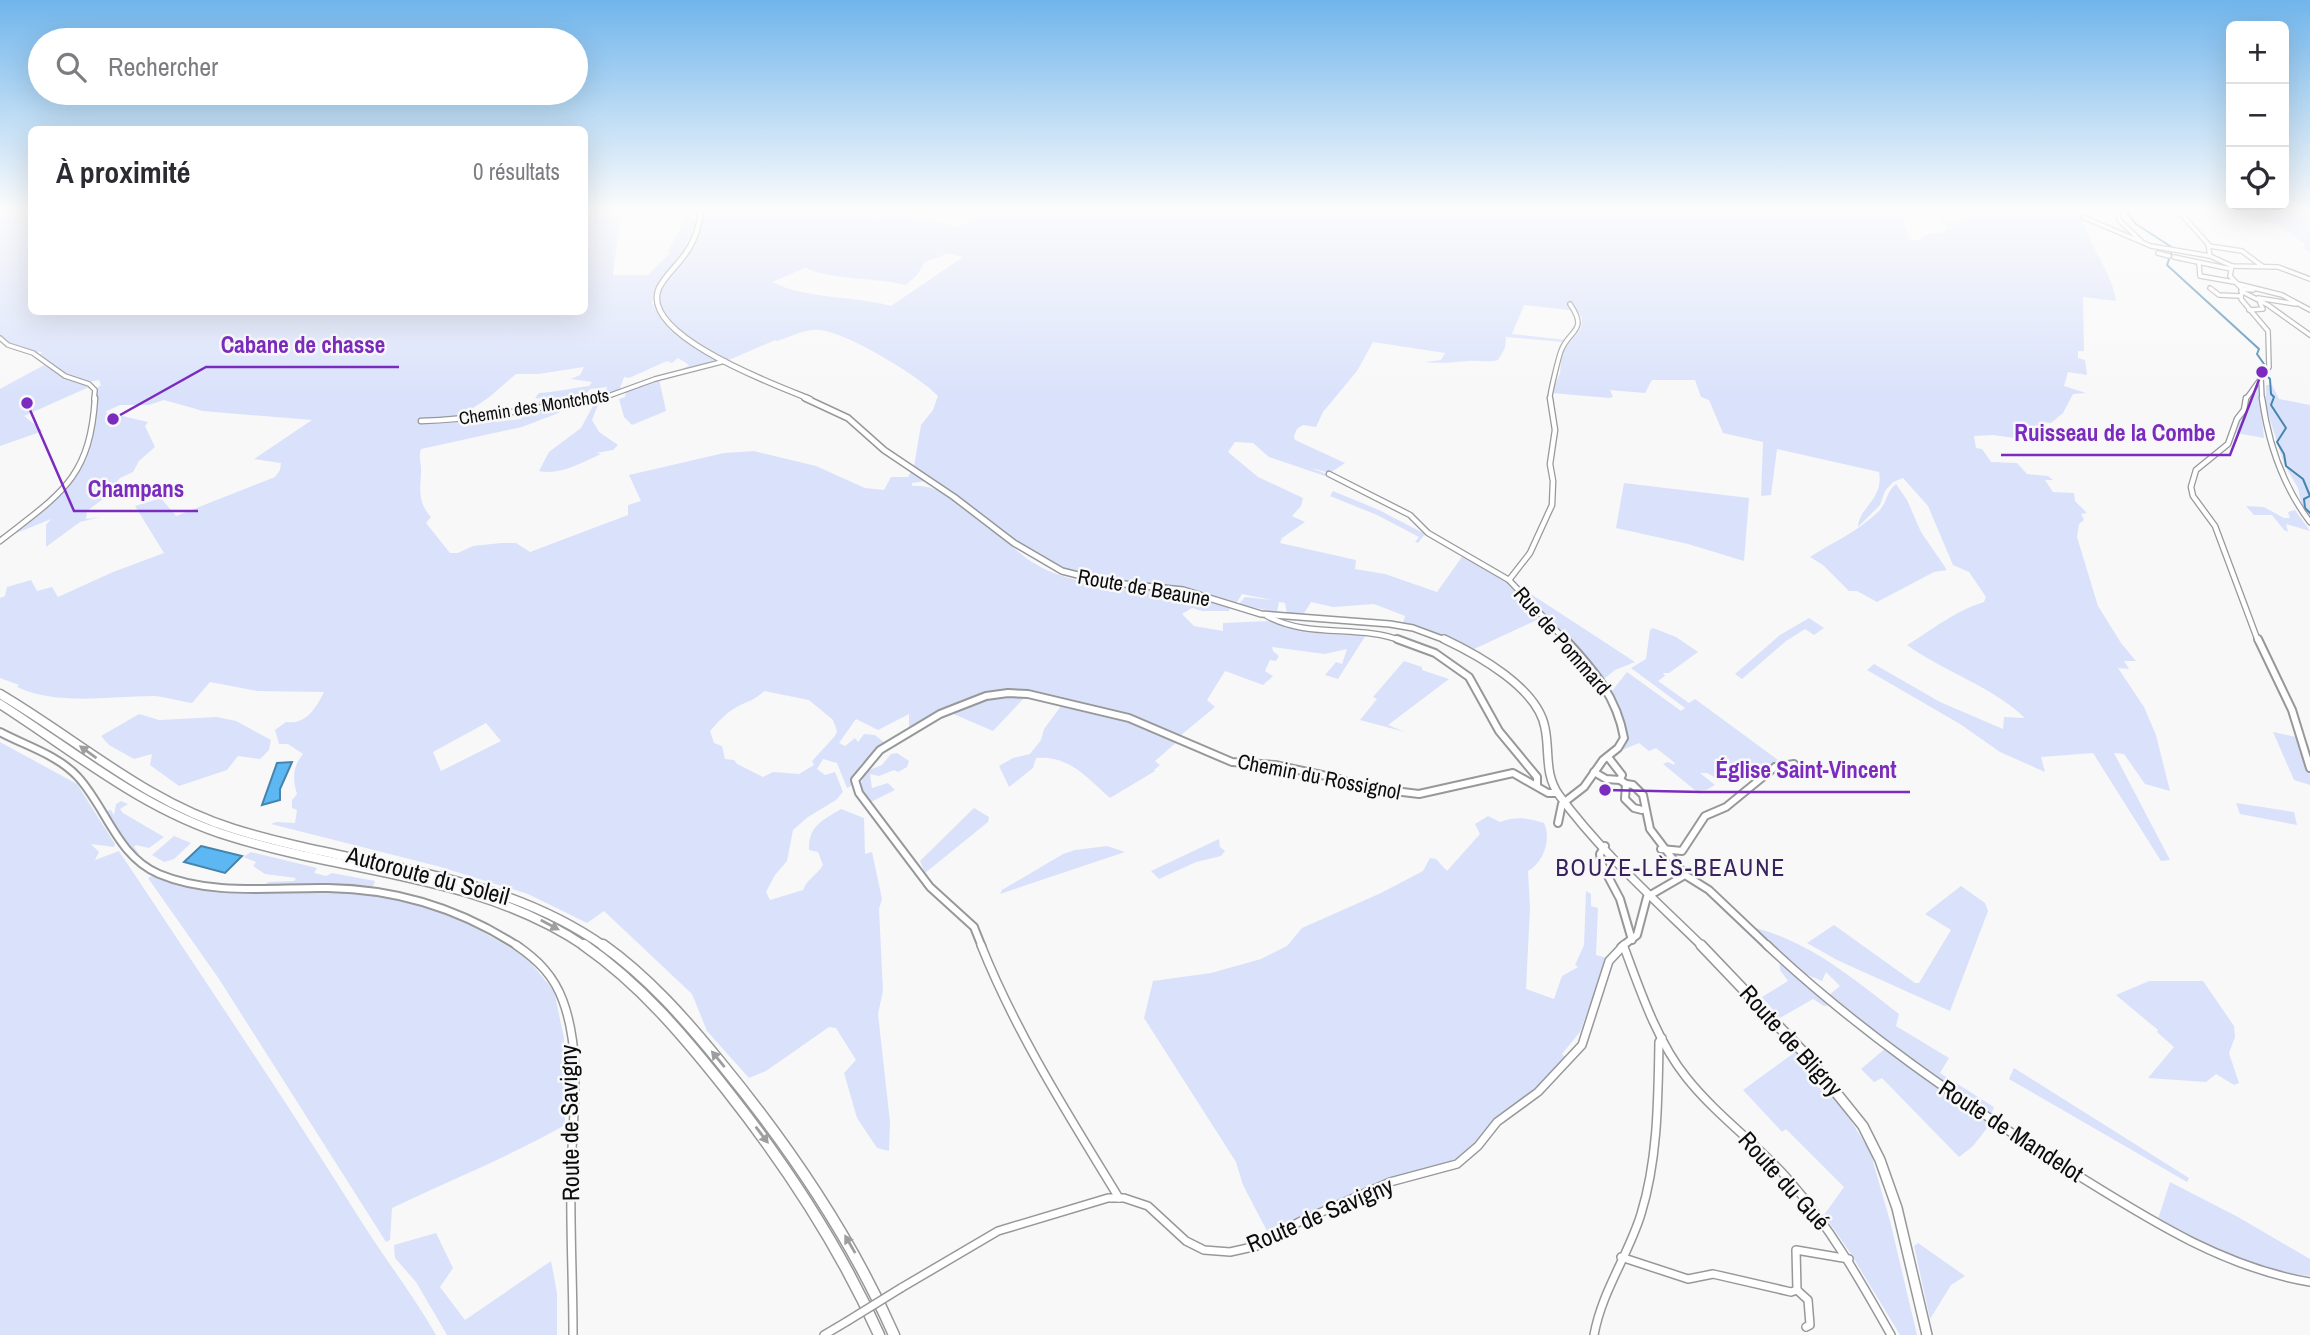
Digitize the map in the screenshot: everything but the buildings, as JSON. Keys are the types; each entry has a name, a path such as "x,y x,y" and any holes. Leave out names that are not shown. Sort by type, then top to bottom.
{"highway":[{"name":"Autoroute du Soleil","path":"0,694 52,726 132,783 194,815 266,837 491,889 553,915 603,945 648,982 683,1018 779,1137 849,1242 894,1335"},
{"name":"Autoroute du Soleil","path":"0,704 129,792 186,821 259,844 426,881 484,897 537,918 594,952 625,976 667,1017 762,1135 825,1227 851,1274 879,1335"}],"main road":[{"name":"Route de Beaune","path":"671,270 659,286 656,302 674,331 727,361 848,417 886,452 954,497 1021,550 1051,567 1103,582 1182,590 1267,616 1408,627 1438,636 1470,652 1522,690 1537,706 1545,725 1546,765 1557,793 1564,802"},
{"name":"Route de Bligny","path":"1564,802 1649,895 1746,989 1860,1121 1877,1153 1887,1182 1927,1335"}],"street":[{"path":"2200,270 2200,276 2253,290"},
{"path":"2231,270 2249,310 2269,336 2270,360 2263,375 2246,396 2244,411 2237,419 2228,444 2196,470 2190,487 2193,496 2215,526 2262,651 2292,710 2310,768"},
{"path":"2286,270 2310,278"},
{"path":"2210,288 2219,295 2239,288 2264,289 2285,296 2310,310"},
{"path":"2239,288 2270,306 2310,335"},
{"path":"2258,300 2297,304"},
{"path":"2249,310 2263,309 2258,300"},
{"path":"1329,474 1410,515 1428,533 1509,580 1530,553 1552,505 1553,481 1550,464 1555,430 1549,394 1558,371 1561,350 1576,333 1578,326 1578,316 1570,304"},
{"path":"0,338 8,345"},
{"path":"0,344 33,354 65,376 91,385 95,390 92,430 83,458 52,498 0,541"},
{"name":"Chemin des Montchots","path":"421,421 457,420 510,413 611,395 655,379 727,361"},
{"path":"2263,375 2270,440 2297,505 2310,523"},
{"name":"Rue de Pommard","path":"1509,580 1567,641 1612,697 1625,734 1618,748 1594,772 1584,787 1564,802"},
{"path":"1267,616 1282,624 1320,631 1387,635 1435,653 1469,677 1499,731 1537,777 1537,785"},
{"name":"Chemin du Rossignol","path":"1119,1198 1043,1073 994,977 974,926 930,887 859,793 855,780 870,759 884,747 940,714 986,696 1008,693 1028,695 1129,719 1232,762 1275,765 1336,778 1361,787 1419,794 1513,773 1548,793 1557,793"},
{"name":"Route de Savigny","path":"0,732 75,774 129,854 140,865 175,879 220,887 368,889 400,894 447,909 481,925 532,956 552,976 564,1005 573,1066 573,1335"},
{"path":"1594,772 1606,779 1623,782 1633,785 1643,795 1642,810 1634,808 1625,799 1623,782 1622,775 1608,757"},
{"path":"1661,849 1682,852 1705,816 1726,807 1775,767 1794,764"},
{"path":"1558,823 1559,808 1564,802"},
{"name":"Route de Mandelot","path":"1642,810 1661,849 1685,875 1709,890 1840,1009 1939,1085 2081,1177 2168,1228 2218,1253 2276,1275 2310,1282"},
{"path":"1605,846 1600,854 1602,865 1620,899 1632,940"},
{"path":"1624,947 1637,935 1643,907 1649,895 1685,875"},
{"name":"Route de Savigny","path":"824,1335 998,1231 1096,1200 1119,1198 1148,1206 1195,1247 1230,1252 1257,1246 1299,1222 1390,1182 1457,1164 1478,1146 1497,1122 1538,1092 1574,1055 1581,1045 1609,961 1616,951 1624,947"},
{"name":"Route du Gué","path":"1624,947 1646,1008 1695,1089 1786,1177 1849,1259 1891,1335"},
{"path":"1594,1335 1599,1306 1637,1225 1648,1188 1655,1138 1662,1038"},
{"path":"1806,1327 1810,1325 1808,1300 1797,1290 1796,1250 1849,1259"},
{"path":"1621,1257 1688,1279 1713,1274 1791,1292 1797,1290"}],"shaded area":[{"path":"0,270 28,270 28,315 588,315 588,270 614,270 613,275 648,275 653,270 670,270 655,288 652,303 672,330 689,343 719,359 719,362 681,370 689,365 678,358 672,363 667,361 629,378 624,377 619,391 605,395 607,387 590,389 582,398 536,405 542,399 535,398 539,393 589,386 592,382 571,379 580,375 584,367 538,374 516,374 488,398 455,420 495,415 496,422 521,419 521,412 579,401 556,414 522,427 421,449 421,496 431,517 426,523 450,553 458,553 473,546 501,543 516,543 530,552 628,515 628,505 641,501 629,475 724,453 754,451 816,466 865,488 884,490 891,477 908,477 911,471 926,481 912,483 912,486 928,487 959,502 1019,552 1047,570 1093,583 1176,592 1230,608 1229,611 1202,611 1192,608 1182,614 1194,626 1223,631 1223,623 1271,621 1284,627 1322,634 1366,635 1338,679 1325,675 1336,662 1342,664 1347,649 1325,654 1272,647 1279,656 1276,661 1270,660 1265,671 1273,676 1263,685 1225,671 1207,700 1215,707 1180,736 1084,707 1008,692 992,693 959,703 909,731 909,714 878,730 856,719 839,743 845,746 855,738 858,742 864,734 875,735 885,743 861,764 851,786 847,788 837,763 823,759 817,769 825,775 835,772 843,792 836,800 793,830 787,861 766,892 770,900 803,890 821,868 823,865 818,852 809,850 809,842 814,829 823,820 841,809 864,818 865,854 872,852 882,899 879,909 883,991 878,1014 890,1122 889,1151 877,1148 857,1118 844,1073 856,1060 836,1028 829,1027 766,1071 749,1078 707,1031 692,994 604,911 587,923 528,894 437,866 271,824 295,823 297,810 292,808 292,800 297,794 294,773 303,754 288,744 279,744 275,730 286,722 305,718 324,692 257,691 210,682 192,703 154,696 84,699 33,693 0,678 0,598 5,596 7,587 31,580 37,591 52,587 58,597 164,553 135,506 161,498 176,516 275,477 281,463 254,459 312,420 203,411 164,400 149,405 120,405 105,412 148,422 145,426 155,447 139,461 133,472 120,478 103,499 87,511 86,519 100,517 80,522 46,547 46,525 51,519 12,535 45,507 81,467 91,441 97,388 101,385 99,380 82,380 67,375 38,355 42,353 40,351 36,354 0,342","holes":["764,691 809,700 833,720 837,731 812,761 814,765 799,774 773,772 763,777 734,760 725,759 722,746 714,743 710,731 719,721 731,710","486,723 501,741 441,771 433,752"]},
{"path":"672,270 800,270 772,282 800,292 891,306 943,270 2105,270 2116,301 2083,297 2084,351 2078,351 2078,358 2085,360 2087,375 2068,372 2064,386 2086,393 2073,394 2063,413 2051,423 2040,422 2038,430 2029,440 1993,435 1974,436 1976,448 1982,449 1991,462 2017,463 2027,474 2048,476 2053,480 2045,480 2053,492 2074,493 2075,501 2087,513 2081,514 2084,520 2079,524 2077,537 2098,606 2121,643 2136,661 2124,661 2129,669 2118,668 2144,707 2156,735 2170,791 2145,784 2124,754 2114,753 2170,860 2161,861 2093,753 2041,757 2045,772 2000,752 1960,724 1867,670 1874,664 1940,702 2003,729 2004,717 2025,718 1998,697 1907,645 1954,615 1984,602 1986,597 1969,572 1953,565 1928,506 1903,478 1893,482 1885,491 1880,505 1858,527 1862,514 1878,489 1879,472 1777,449 1771,495 1761,496 1763,442 1723,433 1709,400 1701,397 1695,380 1652,380 1645,393 1610,390 1613,397 1609,398 1552,393 1560,373 1562,351 1581,328 1582,318 1577,311 1524,305 1512,334 1566,340 1563,342 1506,337 1505,348 1498,360 1494,361 1426,362 1441,360 1445,353 1373,342 1357,371 1323,412 1316,427 1303,425 1297,429 1294,436 1295,440 1345,463 1330,473 1310,468 1327,474 1325,476 1269,457 1253,443 1235,442 1228,452 1258,477 1303,498 1301,506 1292,516 1305,522 1282,538 1280,543 1356,560 1355,569 1385,574 1437,592 1464,554 1508,582 1541,618 1472,650 1403,623 1405,616 1374,604 1333,607 1311,602 1303,615 1287,614 1285,603 1279,602 1277,612 1238,605 1245,597 1272,600 1242,594 1235,605 1177,586 1096,578 1053,565 1024,547 914,466 921,425 933,410 938,396 929,388 900,367 864,347 847,338 820,330 775,340 729,360 691,339 667,320 660,309 659,296"},
{"path":"812,270 920,270 906,285"},
{"path":"44,365 89,387 24,416 43,431 0,446 0,389"},
{"path":"659,379 666,411 632,425 624,417 619,399 625,397 626,392"},
{"path":"2266,385 2272,385 2279,399 2310,405 2310,517 2302,507 2298,488 2284,464 2266,407"},
{"path":"2255,386 2259,388 2264,438 2236,433 2241,418 2249,410 2249,400"},
{"path":"601,397 592,420 599,432 618,445 613,450 596,453 601,454 571,467 555,472 539,471 549,452 581,428 594,404 587,402 589,399"},
{"path":"1624,483 1749,498 1744,561 1688,544 1616,528"},
{"path":"1896,484 1907,500 1921,532 1947,570 1934,572 1877,602 1857,591 1849,591 1823,565 1810,557 1871,518 1882,508 1890,490"},
{"path":"1333,491 1379,510 1425,534 1418,543 1415,542 1419,537 1377,515 1330,496"},
{"path":"2246,506 2264,507 2284,518 2290,518 2288,512 2295,510 2310,531 2286,524 2288,532 2272,515 2254,515"},
{"path":"1517,585 1635,662 1615,670 1603,680"},
{"path":"1809,618 1824,628 1814,635 1805,629 1786,641 1742,679 1735,674 1780,635"},
{"path":"1653,628 1676,637 1698,652 1669,673 1663,673 1665,676 1658,681 1689,703 1695,699 1778,760 1764,771 1753,764 1721,781 1707,773 1700,773 1715,785 1696,791 1663,764 1675,763 1656,748 1649,751 1639,743 1620,751 1625,735 1624,720 1612,691 1627,672 1681,711 1685,708 1631,668 1646,659 1650,630"},
{"path":"1404,661 1449,679 1388,725 1405,732 1360,720 1377,699 1373,697"},
{"path":"983,698 1024,698 993,731 949,712"},
{"path":"1061,706 1121,719 1164,738 1178,741 1155,761 1160,765 1155,771 1110,798 1076,769 1048,758 1036,758 1033,768 1009,787 999,766 1013,758 1030,754"},
{"path":"139,714 159,720 217,717 236,721 271,740 269,750 260,759 238,756 227,770 179,786 150,765 152,754 134,759 109,745 101,736"},
{"path":"2273,732 2296,737 2310,775 2310,785 2294,780"},
{"path":"0,742 77,784 115,844 114,847 91,844 99,852 95,860 119,851 436,1335 0,1335"},
{"path":"897,753 909,761 907,767 879,776 870,774 872,788 888,783 895,790 869,803 860,789 864,772 882,765 891,754"},
{"path":"121,801 128,804 120,809 123,813 164,837 149,848 136,845 134,847 139,854 134,855 106,811 111,810 114,815 116,804"},
{"path":"2236,803 2294,812 2297,825 2240,814"},
{"path":"974,808 989,817 988,822 925,873 920,861"},
{"path":"1488,816 1500,822 1517,818 1532,820 1544,823 1546,829 1542,857 1528,871 1530,908 1526,989 1554,999 1562,976 1578,967 1575,965 1584,945 1586,891 1591,894 1591,906 1598,908 1596,955 1607,958 1580,1032 1562,1054 1566,1058 1530,1095 1500,1114 1462,1157 1295,1219 1269,1235 1243,1185 1236,1162 1144,1018 1153,981 1211,973 1261,959 1287,946 1302,928 1423,871 1430,858 1436,859 1447,871 1480,834 1475,824"},
{"path":"174,836 191,843 174,859 164,862 152,855"},
{"path":"1219,839 1220,847 1225,851 1221,856 1196,862 1159,879 1151,871"},
{"path":"1107,846 1125,852 1000,894 1002,890 1063,854"},
{"path":"251,852 317,868 314,873 326,876 332,873 375,881 373,886 265,885 268,882 294,881 296,878 265,874 253,866 256,862 243,857"},
{"path":"152,876 220,891 382,894 425,905 467,923 526,957 554,991 564,1038 565,1125 392,1208 390,1240 386,1242 219,979 148,878"},
{"path":"1961,886 1985,903 1988,911 1950,1011 1837,960 1807,943 1834,925 1915,983 1919,983 1951,930 1925,914"},
{"path":"1752,927 1773,933 1812,951 1899,1014 1896,1026 1949,1058 1940,1073 1994,1107 1991,1115 1943,1085 1828,996 1840,986 1826,972 1822,981 1805,974"},
{"path":"1779,959 1830,1005 1824,1006 1813,999 1780,1018 1762,997 1788,981 1780,970"},
{"path":"2149,981 2203,981 2234,1026 2235,1037 2229,1053 2239,1083 2234,1085 2216,1074 2206,1082 2148,1078 2174,1047 2116,995"},
{"path":"1887,1047 1942,1090 1991,1123 1973,1146 1959,1157 1882,1078 1874,1082 1861,1069"},
{"path":"1795,1052 1835,1096 1870,1151 1917,1335 1900,1335 1824,1215 1844,1187 1786,1129 1782,1132 1743,1090"},
{"path":"2014,1068 2189,1178 2187,1182 2009,1079"},
{"path":"2170,1182 2238,1217 2310,1259 2310,1276 2251,1262 2158,1219"},
{"path":"436,1233 453,1268 440,1287 465,1320 551,1261 557,1293 557,1335 447,1335 416,1282 395,1258 394,1245"},
{"path":"1918,1243 1965,1276 1951,1285 1930,1319 1914,1246"}],"water":[{"path":"292,762 280,789 280,800 262,805 277,763"},
{"path":"201,846 242,856 225,873 184,862"}],"waterway":[{"path":"2173,270 2259,349 2257,354 2264,364 2261,370 2270,379 2271,394 2274,397 2271,405 2286,428 2277,442 2284,454 2286,466 2303,479 2310,496 2304,499 2305,508 2310,513"}],"place":[{"name":"Ruisseau de la Combe","path":"2262,372"},
{"name":"Champans","path":"27,403"},
{"name":"Cabane de chasse","path":"113,419"},
{"name":"Église Saint-Vincent","path":"1605,790"}],"district":[{"name":"BOUZE-LÈS-BEAUNE","path":"1671,868"}]}
